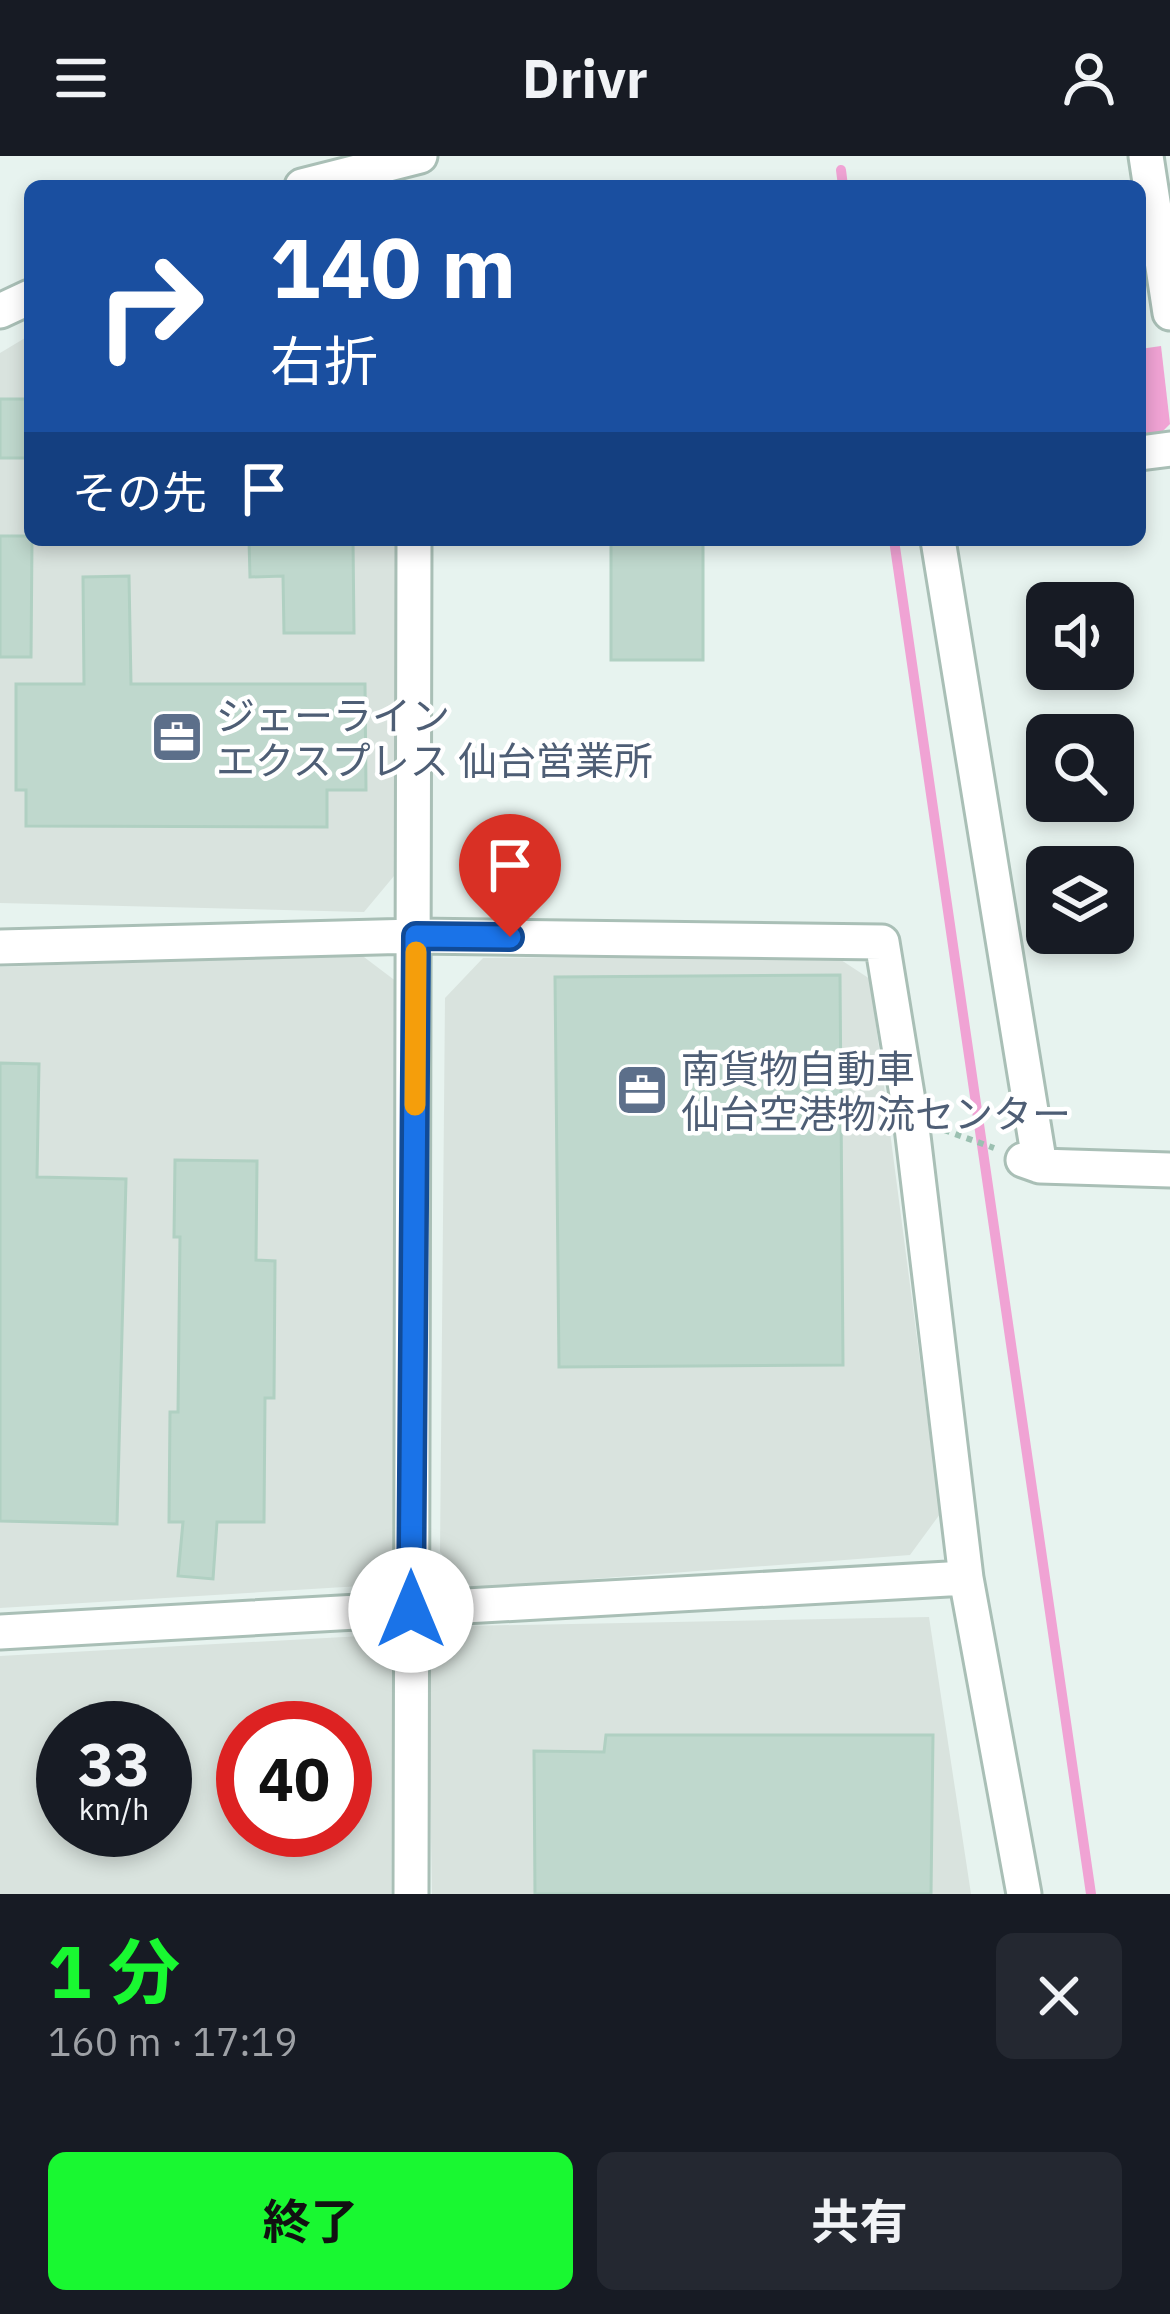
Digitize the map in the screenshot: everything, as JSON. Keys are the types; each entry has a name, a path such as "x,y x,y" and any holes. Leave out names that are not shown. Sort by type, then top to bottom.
{"street":[{"path":"1146,156 1170,313"},
{"path":"326,180 416,157"},
{"path":"411,1894 414,546"},
{"path":"939,546 1030,1162 1170,1170"},
{"path":"0,947 416,936 882,942 911,1120 966,1578 1024,1894"},
{"path":"0,1632 966,1578"}],"path":[{"path":"930,1124 1030,1162"}],"shaded area":[{"path":"24,339 24,546 396,546 394,876 364,912 0,903 0,353"},
{"path":"1161,346 1170,424 1159,435 1146,437 1146,348"},
{"path":"360,954 401,985 397,1549 361,1586 0,1608 0,967"},
{"path":"835,956 870,979 940,1514 910,1555 472,1588 440,1552 445,998 483,958"},
{"path":"929,1617 971,1894 432,1894 428,1663 440,1641 464,1626"},
{"path":"362,1636 393,1661 391,1894 0,1894 0,1656"}],"building":[{"path":"0,399 24,399 24,458 0,458"},
{"path":"0,536 24,536 24,546 32,546 31,657 0,657"},
{"path":"249,546 353,546 354,633 284,633 283,576 250,577"},
{"path":"611,546 703,546 703,660 611,660"},
{"path":"129,576 131,684 365,684 366,790 327,790 327,827 26,826 26,790 16,790 16,684 84,684 83,577"},
{"path":"840,975 843,1365 559,1367 555,977"},
{"path":"0,1063 39,1064 37,1177 126,1179 117,1524 0,1521"},
{"path":"175,1160 257,1161 256,1260 275,1261 274,1398 265,1398 264,1522 217,1522 213,1579 178,1576 183,1522 169,1522 170,1412 178,1412 180,1237 174,1237"},
{"path":"606,1735 933,1735 931,1894 535,1894 534,1751 604,1752"}],"waterway":[{"path":"841,170 842,180"},
{"path":"895,546 1091,1894"}],"slow traffic":[{"path":"415,1105 416,952"}],"place":[{"name":"ジェーライン エクスプレス 仙台営業所","path":"177,737"},
{"name":"南貨物自動車 仙台空港物流センター","path":"642,1090"}],"route":[{"path":"411,1610 416,936 510,937"}]}
